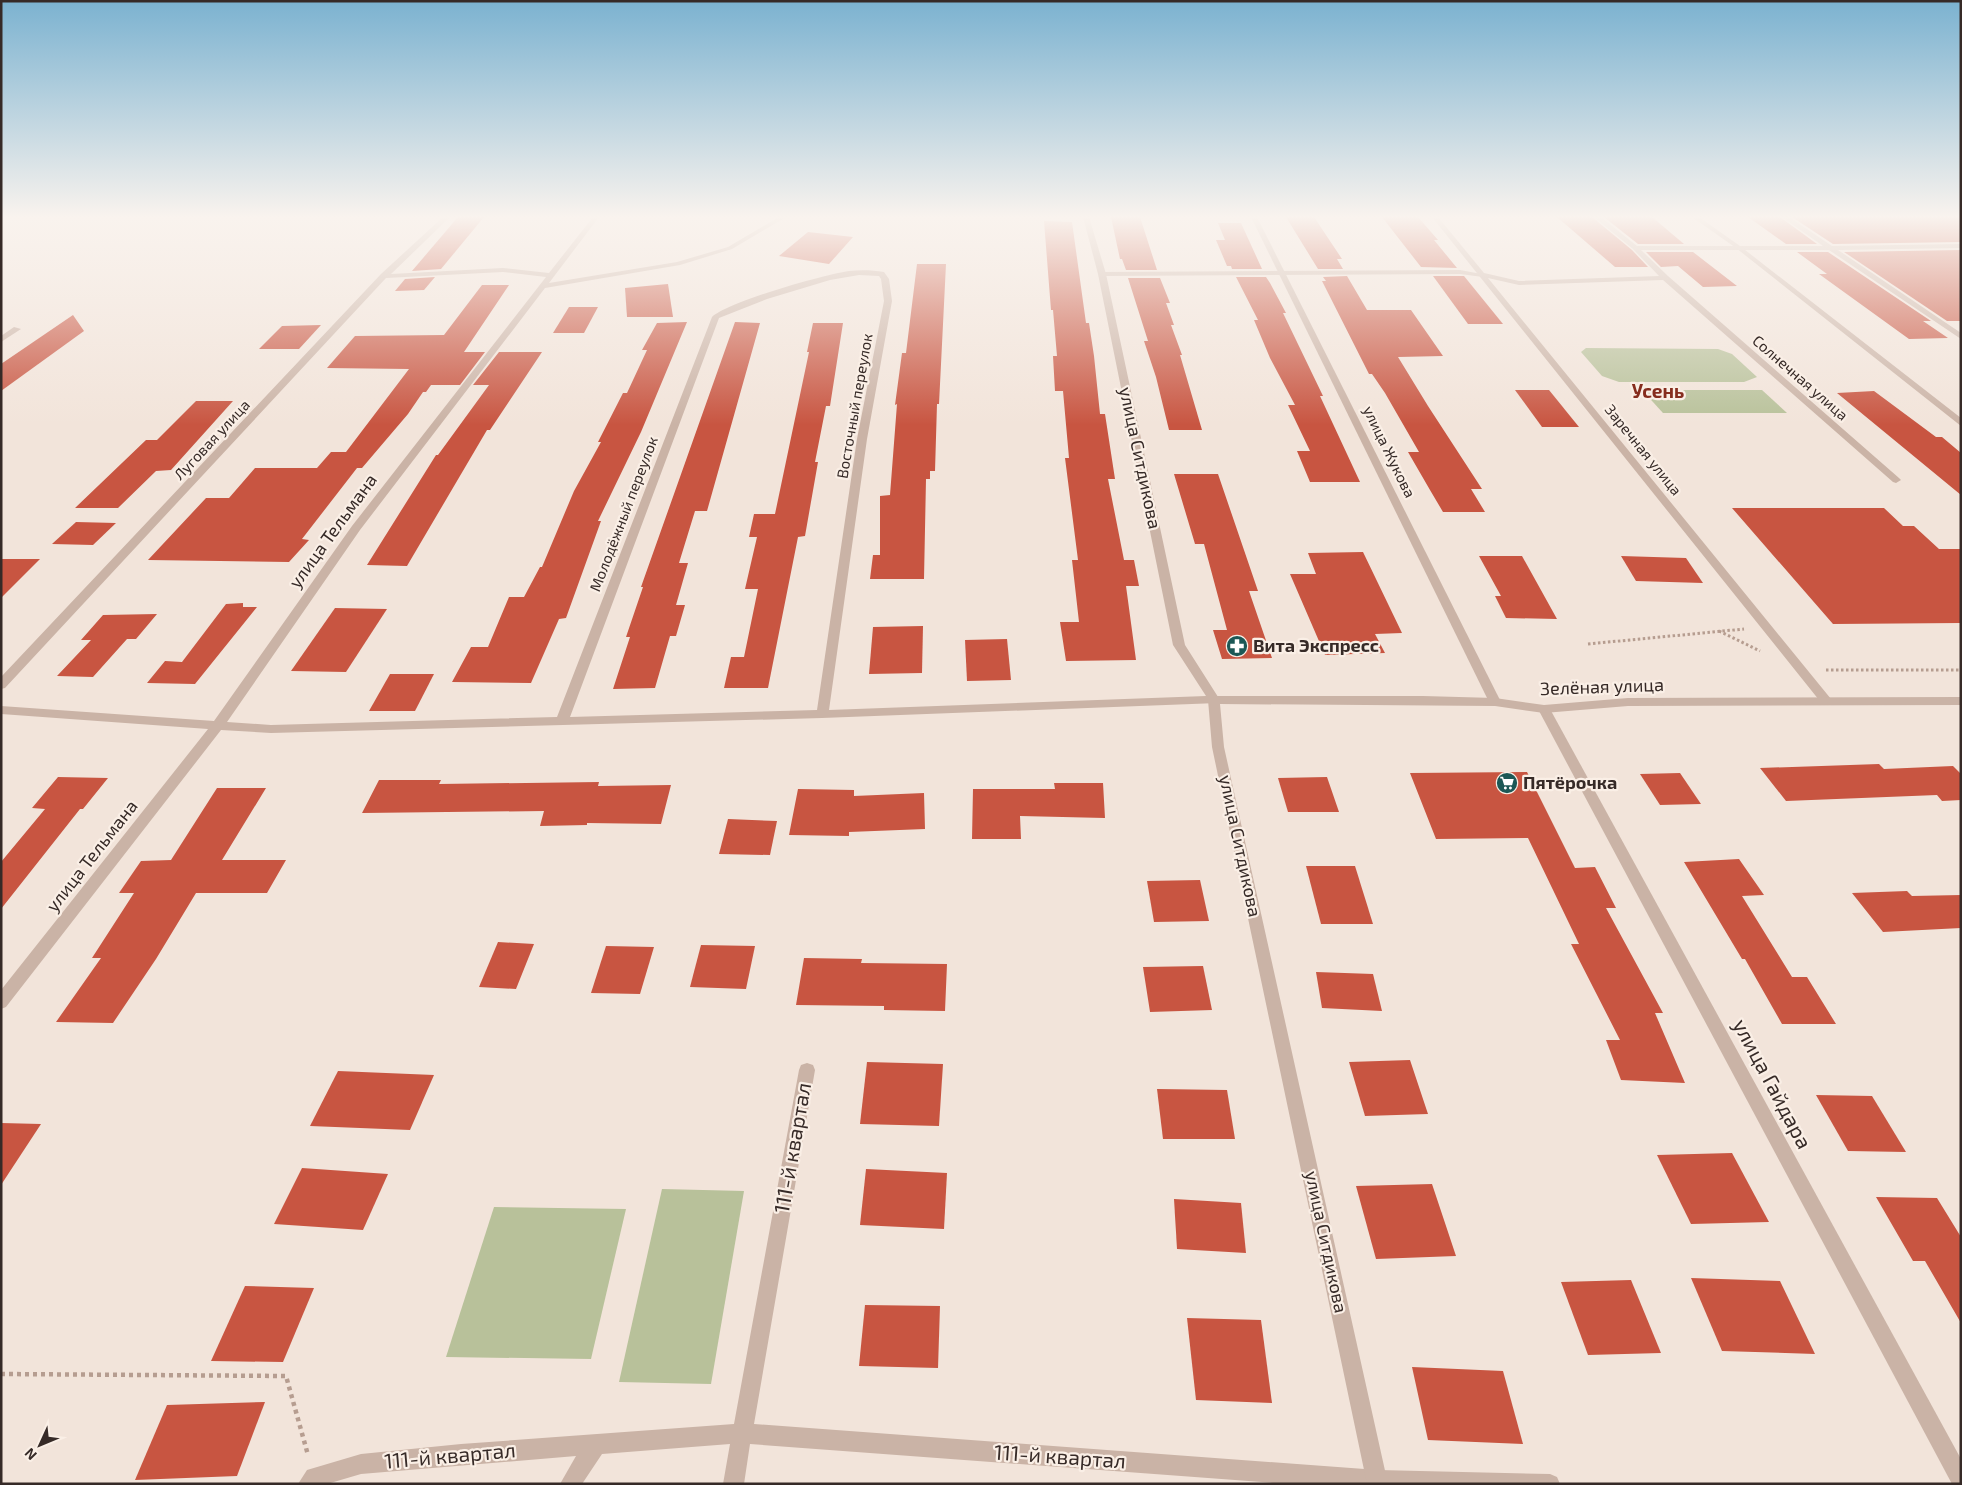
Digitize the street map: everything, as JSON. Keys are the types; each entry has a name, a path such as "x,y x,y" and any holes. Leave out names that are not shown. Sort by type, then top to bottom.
{"street":[{"name":"Луговая улица","path":"1,685 374,286"},
{"name":"улица Тельмана","path":"1,1002 217,726 356,528 543,286"},
{"name":"Восточный переулок","path":"716,317 741,304 800,286"},
{"name":"Восточный переулок","path":"822,714 862,439 888,301 886,286"},
{"name":"улица Ситдикова","path":"1105,286 1179,645 1214,700 1218,747 1378,1482"},
{"name":"улица Жукова","path":"1290,286 1495,702"},
{"name":"Заречная улица","path":"1491,286 1827,702"},
{"name":"Солнечная улица","path":"1674,286 1896,480"},
{"path":"1788,286 1961,423"},
{"path":"1887,286 1961,336"},
{"name":"Молодёжный переулок","path":"562,721 716,317"},
{"path":"1,340 17,329"},
{"name":"Зелёная улица","path":"1,710 272,729 822,714 1214,700 1495,702 1544,709 1628,702 1961,701"},
{"name":"улица Гайдара","path":"1544,709 1961,1480"},
{"name":"111-й квартал","path":"733,1484 807,1070"},
{"name":"111-й квартал","path":"311,1481 361,1464 461,1454 743,1433 1378,1482 1550,1484"},
{"path":"570,1484 596,1444"}],"path":[{"path":"1588,644 1767,627"},
{"path":"1802,670 1961,670"},
{"path":"1,1374 286,1376 311,1481"}],"green space":[{"path":"1586,348 1718,349 1732,354 1757,377 1744,382 1619,382 1602,376 1581,352"},
{"path":"1642,390 1762,390 1787,413 1663,413"},
{"path":"662,1189 744,1191 711,1384 619,1382"},
{"path":"494,1207 626,1209 591,1359 446,1357"}],"building":[{"path":"399,286 427,286 424,290 395,291"},
{"path":"481,286 508,286 464,352 485,352 460,385 431,385 426,392 423,392 408,414 362,468 357,468 302,539 309,540 289,562 148,560 206,498 229,498 255,468 317,468 331,452 346,452 409,369 327,368 355,336 444,335"},
{"path":"668,286 673,317 627,317 625,288"},
{"path":"914,286 945,286 939,404 937,404 935,471 930,471 930,479 926,479 924,579 870,579 873,555 880,555 880,496 890,495 897,404 895,405 902,353 906,353"},
{"path":"1049,286 1081,286 1086,323 1089,323 1094,356 1100,414 1105,414 1115,479 1108,479 1124,560 1134,560 1139,586 1126,586 1136,660 1066,661 1060,622 1079,622 1072,560 1078,560 1065,458 1069,458 1063,391 1055,391 1053,356 1057,356 1053,310 1051,310"},
{"path":"1131,286 1163,286 1170,303 1166,303 1174,325 1171,325 1182,355 1180,355 1202,430 1169,430 1156,377 1144,341 1148,341"},
{"path":"1241,286 1272,286 1286,313 1283,313 1323,396 1320,396 1360,482 1310,482 1297,451 1310,451 1288,405 1295,405 1270,358 1254,320 1258,320"},
{"path":"1325,286 1353,286 1367,310 1411,310 1443,356 1398,357 1482,489 1471,489 1485,512 1443,512 1408,452 1419,452 1385,393 1372,374 1369,374"},
{"path":"1441,286 1472,286 1503,324 1468,324"},
{"path":"1836,286 1879,286 1931,321 1923,321 1948,338 1909,339"},
{"path":"1895,286 1961,286 1961,321 1947,321"},
{"path":"569,307 598,307 584,333 553,333"},
{"path":"73,315 84,331 1,391 1,364"},
{"path":"687,322 641,432 598,521 601,521 566,618 559,619 531,683 452,682 471,647 488,647 509,597 524,597 540,567 542,567 574,491 601,442 598,442 623,393 627,393 647,350 642,350 657,323"},
{"path":"735,322 760,323 707,511 695,511 679,563 688,563 676,605 685,605 676,636 670,636 655,688 613,689 630,637 626,637 643,587 641,587"},
{"path":"813,323 843,323 830,406 826,406 815,462 818,462 805,536 798,537 768,688 724,688 731,657 744,657 758,589 745,589 757,537 749,537 754,514 775,514 809,352 807,352"},
{"path":"321,325 299,349 259,349 282,326"},
{"path":"499,352 542,352 490,430 487,430 407,566 367,565 436,455 438,455 489,385 473,385"},
{"path":"1515,390 1549,390 1579,427 1542,427"},
{"path":"1874,391 1936,437 1942,437 1961,453 1961,495 1837,393"},
{"path":"196,401 233,401 171,470 156,471 118,508 75,508 146,440 157,440"},
{"path":"1174,474 1218,474 1258,591 1249,591 1272,658 1222,659 1213,630 1227,630 1204,544 1195,544"},
{"path":"1732,508 1884,508 1903,526 1914,526 1939,549 1961,549 1961,623 1833,624"},
{"path":"76,522 116,523 93,545 52,544"},
{"path":"1363,552 1402,633 1375,634 1385,653 1325,655 1290,574 1316,574 1308,553"},
{"path":"1479,556 1522,556 1557,619 1506,618 1495,596 1501,596"},
{"path":"1621,556 1686,558 1703,583 1636,581"},
{"path":"1,559 40,559 1,598"},
{"path":"243,603 243,607 257,607 195,684 147,683 165,661 182,662 226,604"},
{"path":"335,608 387,609 346,672 291,671"},
{"path":"157,614 136,639 127,639 93,677 57,676 91,640 81,640 103,615"},
{"path":"923,626 922,673 869,674 873,627"},
{"path":"1007,639 1011,680 967,681 965,640"},
{"path":"390,674 434,674 415,711 369,711"},
{"path":"1879,764 1884,769 1953,766 1961,774 1961,800 1942,801 1937,795 1786,801 1760,768"},
{"path":"1527,772 1575,868 1595,867 1616,908 1606,908 1663,1013 1655,1013 1685,1083 1621,1080 1606,1040 1620,1040 1571,944 1579,944 1528,838 1436,839 1410,773"},
{"path":"1680,773 1701,804 1660,805 1640,774"},
{"path":"58,777 108,778 83,809 80,809 1,909 1,862 45,809 32,808"},
{"path":"1327,777 1339,812 1288,812 1278,778"},
{"path":"379,780 441,780 439,784 599,782 598,786 671,785 661,824 587,823 587,825 540,826 544,811 362,813"},
{"path":"1054,783 1103,783 1105,818 1020,816 1021,839 972,839 973,789 1055,789"},
{"path":"217,788 266,788 222,860 286,860 267,893 196,893 156,959 113,1023 56,1022 101,958 92,958 134,893 119,893 141,861 171,860"},
{"path":"798,789 854,790 854,796 924,793 925,829 849,832 849,836 789,835"},
{"path":"728,819 777,821 770,855 719,854"},
{"path":"1739,859 1764,895 1742,896 1792,977 1807,977 1836,1024 1782,1024 1745,959 1742,959 1684,862"},
{"path":"1306,866 1355,866 1373,924 1321,924"},
{"path":"1200,880 1209,921 1154,922 1147,881"},
{"path":"1907,891 1912,896 1961,895 1961,928 1883,932 1852,893"},
{"path":"498,942 534,944 516,989 479,987"},
{"path":"701,945 755,946 746,989 690,987"},
{"path":"606,946 654,947 640,994 591,993"},
{"path":"804,958 862,959 861,963 947,964 945,1011 884,1010 884,1006 796,1005"},
{"path":"1203,966 1212,1010 1150,1012 1143,967"},
{"path":"1316,972 1373,974 1382,1011 1322,1008"},
{"path":"1410,1060 1428,1114 1365,1116 1349,1062"},
{"path":"867,1062 943,1064 939,1126 860,1124"},
{"path":"338,1071 434,1075 410,1130 310,1126"},
{"path":"1157,1089 1227,1090 1235,1139 1163,1139"},
{"path":"1816,1095 1872,1096 1906,1152 1848,1151"},
{"path":"1,1123 41,1124 1,1185"},
{"path":"1732,1153 1769,1222 1691,1224 1657,1155"},
{"path":"302,1168 388,1174 363,1230 274,1224"},
{"path":"866,1169 947,1173 944,1229 860,1225"},
{"path":"1432,1184 1456,1256 1376,1259 1356,1186"},
{"path":"1876,1197 1937,1198 1961,1237 1961,1323 1925,1261 1913,1261"},
{"path":"1174,1199 1241,1203 1246,1253 1177,1249"},
{"path":"1691,1278 1780,1281 1815,1354 1722,1351"},
{"path":"1631,1280 1661,1353 1588,1355 1561,1282"},
{"path":"245,1286 314,1288 283,1362 211,1361"},
{"path":"865,1305 940,1306 938,1368 859,1366"},
{"path":"1187,1318 1261,1320 1272,1403 1196,1400"},
{"path":"1412,1367 1503,1371 1523,1444 1428,1440"},
{"path":"265,1402 237,1476 135,1480 167,1405"}],"place":[{"name":"Вита Экспресс","path":"1237,646"},
{"name":"Пятёрочка","path":"1507,783"}],"district":[{"name":"Усень","path":"1658,391"}]}
